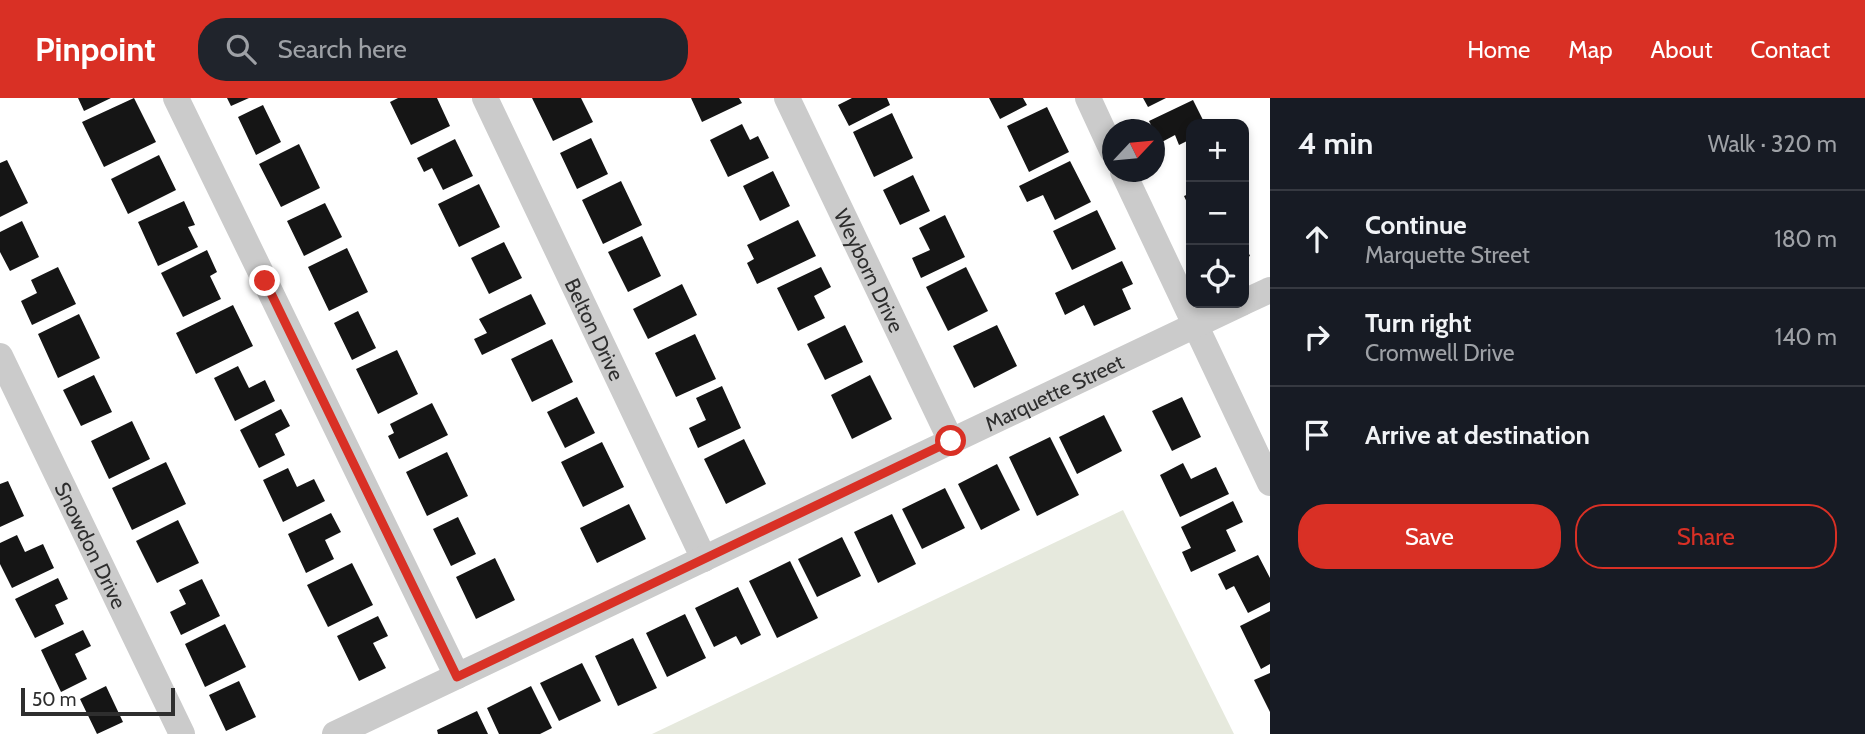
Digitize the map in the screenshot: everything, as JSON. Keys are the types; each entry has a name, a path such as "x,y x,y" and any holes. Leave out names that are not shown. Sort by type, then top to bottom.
{"street":[{"path":"176,98 457,677"},
{"name":"Belton Drive","path":"485,98 705,559"},
{"name":"Weyborn Drive","path":"787,98 951,441"},
{"path":"1088,98 1102,128"},
{"path":"1128,182 1270,483"},
{"name":"Marquette Street","path":"1249,299 1270,290"},
{"name":"Marquette Street","path":"335,734 1231,308"},
{"name":"Snowdon Drive","path":"0,356 183,734"}],"shaded area":[{"path":"1123,510 1234,734 652,734"}],"building":[{"path":"78,98 111,98 84,111"},
{"path":"134,98 156,142 104,167 82,122"},
{"path":"227,98 249,98 231,106"},
{"path":"398,98 437,98 450,126 411,145 390,102"},
{"path":"532,98 581,98 593,122 553,141"},
{"path":"691,98 739,98 742,103 702,122"},
{"path":"852,98 887,98 890,105 849,126 838,105"},
{"path":"989,98 1023,98 1027,105 1000,119"},
{"path":"1143,98 1166,98 1148,107"},
{"path":"1193,100 1202,119 1186,119 1186,142 1179,145 1175,135 1165,140 1165,119 1153,119"},
{"path":"263,105 281,142 256,155 238,117"},
{"path":"1047,107 1069,152 1029,172 1007,126"},
{"path":"892,113 913,158 874,177 853,132"},
{"path":"742,124 750,140 758,136 769,158 728,177 710,140"},
{"path":"591,138 608,174 577,189 560,153"},
{"path":"455,139 473,176 443,190 432,168 424,172 417,158"},
{"path":"299,144 320,188 281,207 259,164"},
{"path":"159,155 176,190 128,214 111,179"},
{"path":"7,160 28,203 0,217 0,163"},
{"path":"1070,161 1091,202 1055,220 1043,195 1027,202 1019,186"},
{"path":"773,171 790,206 760,221 743,186"},
{"path":"913,175 930,211 900,225 883,190"},
{"path":"621,181 642,225 603,244 582,200"},
{"path":"479,184 500,227 459,247 438,204"},
{"path":"184,201 195,225 188,227 198,247 158,266 138,222"},
{"path":"325,203 342,237 304,256 287,221"},
{"path":"1097,210 1116,249 1072,270 1053,231"},
{"path":"945,215 965,257 921,278 912,258 930,250 919,228"},
{"path":"798,220 816,256 757,284 747,263 754,259 747,245"},
{"path":"22,221 39,257 10,271 0,252 0,232"},
{"path":"642,236 661,276 628,292 608,252"},
{"path":"504,242 522,278 489,294 471,258"},
{"path":"347,248 368,292 329,311 308,267"},
{"path":"207,250 217,272 210,276 221,299 183,317 161,273"},
{"path":"1122,261 1133,284 1122,289 1131,309 1094,326 1084,305 1065,315 1055,293"},
{"path":"58,267 76,304 32,325 21,301 37,293 31,280"},
{"path":"821,267 831,287 814,296 825,318 798,331 777,288"},
{"path":"966,267 988,311 948,331 926,287"},
{"path":"682,284 697,315 648,339 633,309"},
{"path":"531,294 546,324 482,355 474,339 487,333 479,319"},
{"path":"233,305 253,346 196,374 176,333"},
{"path":"358,311 376,348 352,360 334,323"},
{"path":"79,314 100,358 58,378 38,334"},
{"path":"845,325 863,362 825,380 807,344"},
{"path":"997,325 1017,366 974,388 953,346"},
{"path":"695,334 716,379 676,397 655,353"},
{"path":"552,339 573,382 532,402 511,359"},
{"path":"397,350 418,394 378,414 356,369"},
{"path":"238,366 249,388 265,380 275,401 235,421 214,378"},
{"path":"94,375 112,412 81,426 63,390"},
{"path":"870,375 892,419 852,439 831,395"},
{"path":"722,386 741,428 698,448 689,428 706,420 696,398"},
{"path":"577,397 595,433 565,448 547,412"},
{"path":"1182,397 1201,437 1172,451 1152,411"},
{"path":"432,403 448,435 399,459 388,436 394,433 390,424"},
{"path":"281,409 290,426 275,434 285,455 259,468 240,430"},
{"path":"1104,415 1122,451 1077,474 1059,437"},
{"path":"132,421 150,459 109,479 91,441"},
{"path":"1050,437 1079,495 1037,516 1009,457"},
{"path":"744,439 766,484 726,504 704,459"},
{"path":"602,442 624,487 583,507 561,462"},
{"path":"447,452 468,496 427,516 406,472"},
{"path":"166,462 186,504 132,530 112,488"},
{"path":"1183,463 1191,479 1216,467 1229,494 1180,517 1160,475"},
{"path":"997,464 1020,510 981,530 958,484"},
{"path":"288,468 297,487 314,479 325,501 283,522 263,480"},
{"path":"8,481 24,516 0,527 0,484"},
{"path":"945,488 965,528 922,549 902,509"},
{"path":"1233,501 1243,522 1226,530 1236,551 1191,572 1182,552 1191,548 1181,527"},
{"path":"629,504 646,539 597,563 580,528"},
{"path":"331,513 341,532 325,540 334,559 306,573 288,534"},
{"path":"892,514 916,564 878,583 854,532"},
{"path":"458,517 476,554 451,566 433,529"},
{"path":"178,520 199,563 157,583 136,541"},
{"path":"17,535 25,552 43,544 54,568 12,588 0,564 0,543"},
{"path":"842,537 861,576 817,597 798,559"},
{"path":"1258,555 1270,578 1270,602 1248,613 1234,586 1226,590 1218,574"},
{"path":"495,558 515,600 476,619 456,577"},
{"path":"790,561 818,618 777,638 749,581"},
{"path":"352,563 373,605 328,627 307,585"},
{"path":"58,578 68,599 55,605 64,624 35,638 15,599"},
{"path":"202,579 220,616 181,635 170,612 186,604 179,590"},
{"path":"738,587 761,635 741,645 736,636 714,647 695,608"},
{"path":"1270,611 1270,664 1261,669 1240,626"},
{"path":"685,614 706,658 667,677 646,633"},
{"path":"378,616 388,636 373,643 386,668 359,681 337,636"},
{"path":"225,624 246,667 205,687 185,644"},
{"path":"83,630 91,646 75,654 87,679 61,692 41,650"},
{"path":"633,638 657,688 618,706 595,656"},
{"path":"582,663 601,701 559,721 540,683"},
{"path":"1270,673 1270,712 1254,680"},
{"path":"239,681 256,717 226,731 209,695"},
{"path":"106,686 123,722 97,734 80,699"},
{"path":"531,686 552,728 540,734 499,734 487,708"},
{"path":"477,711 488,734 438,734 437,730"}],"route":[{"path":"265,281 457,677 951,441"}]}
